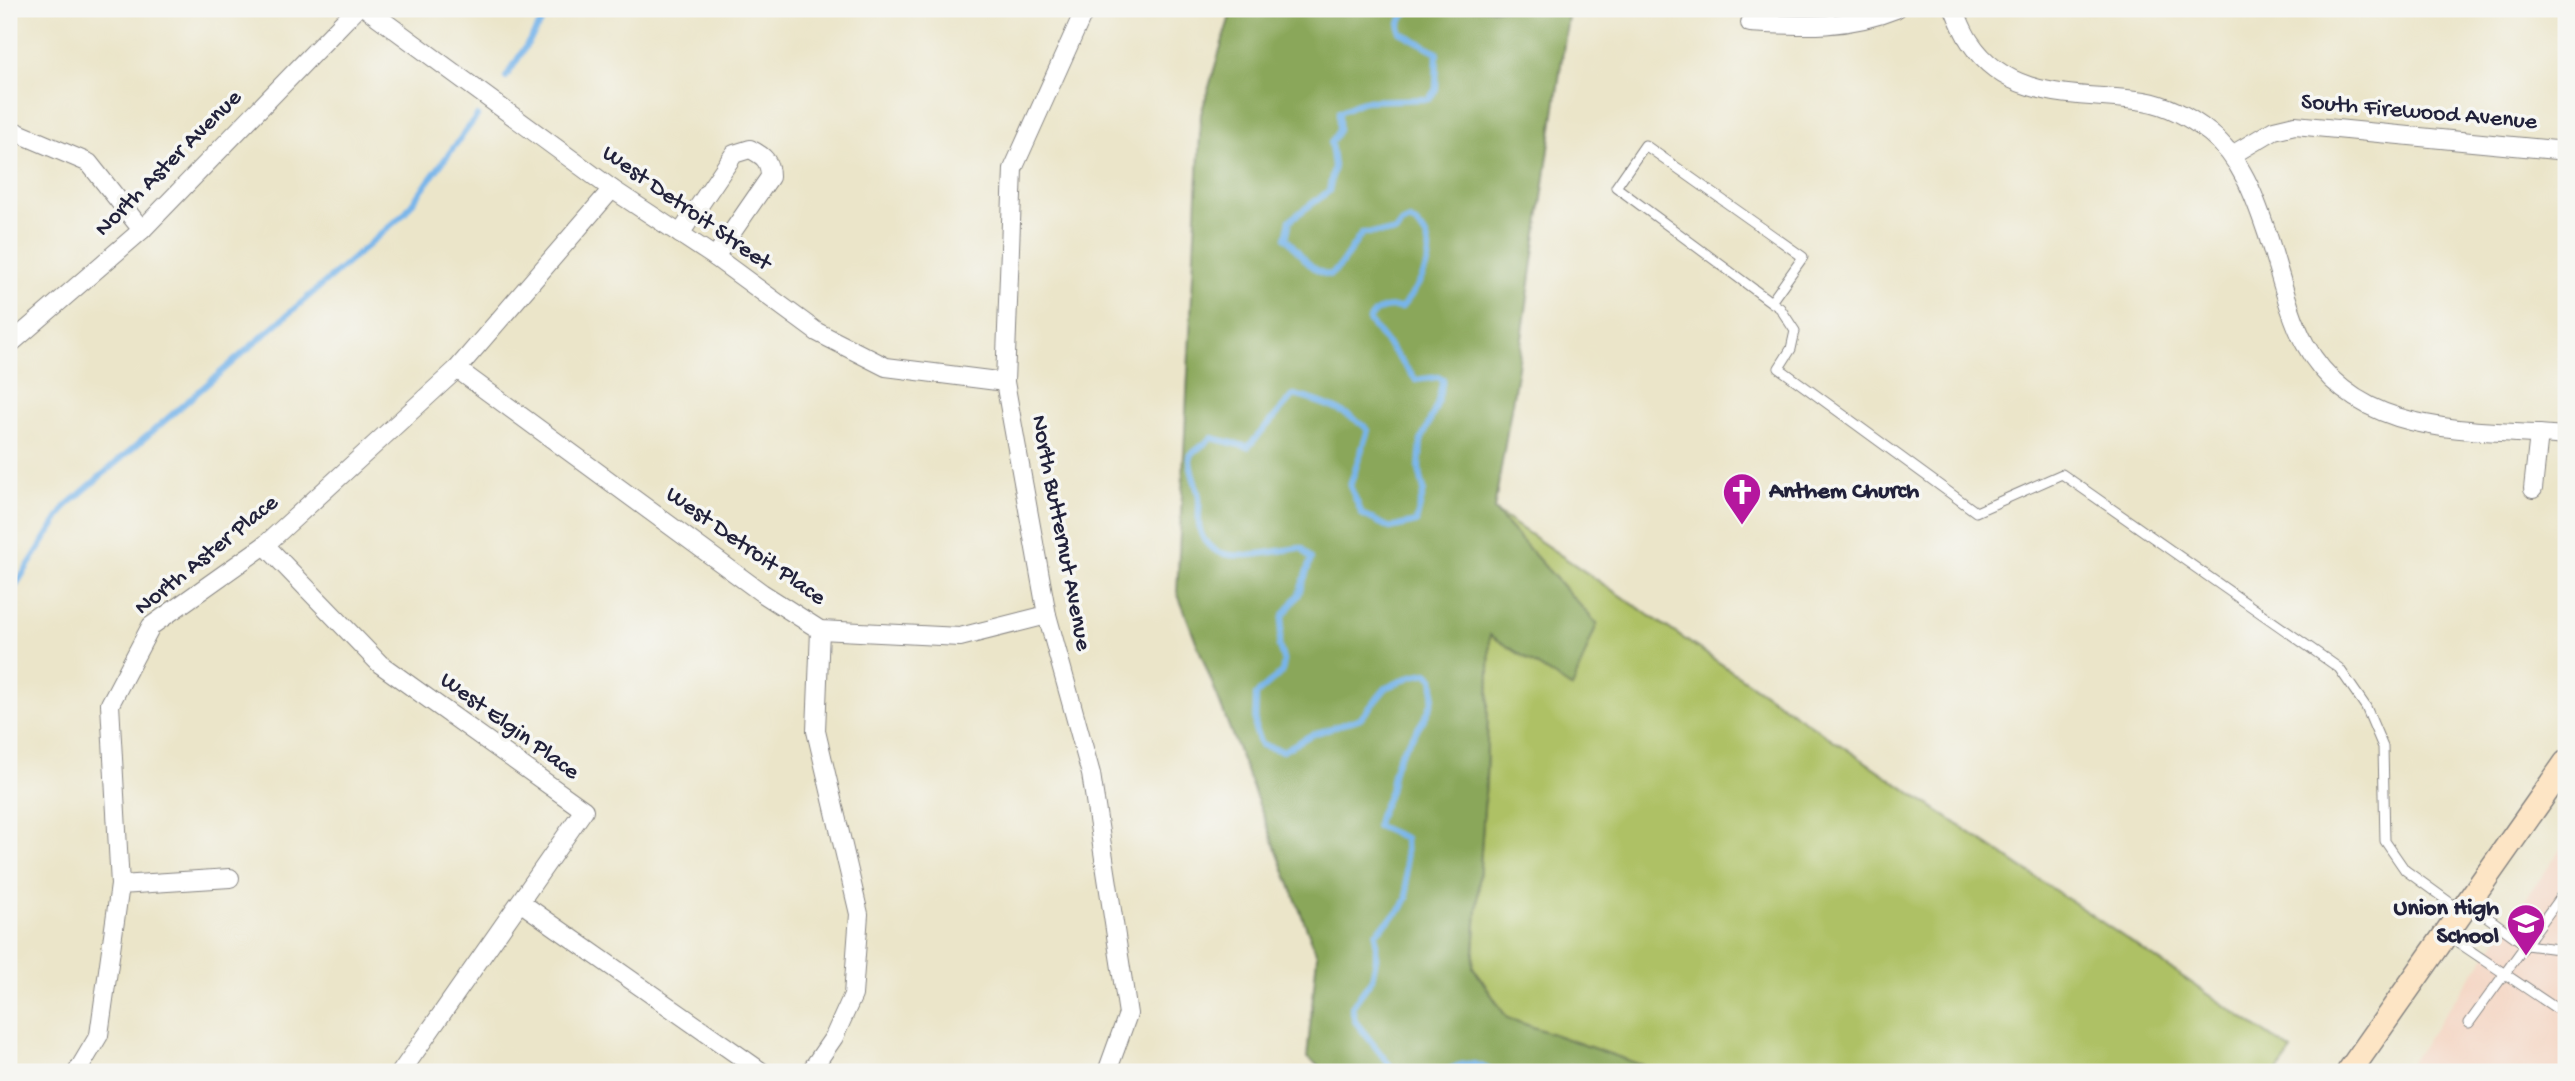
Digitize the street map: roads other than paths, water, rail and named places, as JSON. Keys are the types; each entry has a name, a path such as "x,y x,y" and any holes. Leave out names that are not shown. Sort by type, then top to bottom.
{"main road":[{"path":"2349,1072 2566,763"}],"street":[{"name":"North Aster Avenue","path":"9,345 142,230 356,9"},
{"name":"West Detroit Street","path":"367,9 612,189 715,257 817,332 886,367 1005,382"},
{"name":"North Butternut Avenue","path":"1085,9 1013,169 1005,382 1047,615 1091,775 1128,1014 1107,1072"},
{"path":"1750,23 1828,27 1848,25 1896,9"},
{"path":"1954,9 1970,43 2007,76 2059,95 2146,101 2170,108 2212,135 2232,155 2255,196 2304,342 2334,384 2365,405 2399,420 2566,436"},
{"name":"South Firewood Avenue","path":"2232,155 2274,130 2295,125 2566,151"},
{"path":"9,129 89,163 142,230"},
{"path":"680,234 734,154 750,149 762,155 770,165 770,177 715,257"},
{"name":"North Aster Place","path":"76,1072 99,1035 120,885 110,704 151,626 265,545 457,369 612,189"},
{"name":"West Detroit Place","path":"457,369 762,593 820,630 960,637 1047,615"},
{"path":"2533,489 2539,434"},
{"name":"West Elgin Place","path":"265,545 380,664 584,810 520,902"},
{"path":"810,1072 834,1037 853,995 859,914 816,731 820,630"},
{"path":"120,885 230,878"},
{"path":"401,1072 520,902 762,1072"}],"lane":[{"path":"1772,302 1803,257 1645,145 1616,187 1780,308 1795,331 1791,349 1779,368 1976,512 2062,474 2339,668 2367,707 2383,747 2385,841 2405,870 2526,945 2566,950"},
{"path":"2469,1023 2566,889"},
{"path":"2446,934 2566,1015"}],"waterway":[{"path":"506,77 550,9"},
{"path":"1411,9 1402,19 1400,32 1437,52 1436,89 1429,99 1364,101 1339,112 1339,130 1331,143 1334,166 1329,191 1290,220 1286,238 1311,266 1330,275 1340,266 1362,233 1396,232 1401,224 1410,220 1421,229 1427,240 1427,263 1409,298 1401,308 1379,310 1369,321 1416,380 1438,377 1443,380 1437,405 1421,441 1419,469 1424,490 1416,522 1390,528 1362,514 1350,486 1368,430 1344,413 1303,397 1294,395 1248,447 1212,438 1190,455 1190,461 1199,497 1199,526 1207,543 1217,551 1244,556 1302,548 1311,559 1299,594 1283,616 1279,646 1284,662 1282,672 1256,695 1255,729 1261,745 1283,751 1311,735 1361,718 1386,688 1412,676 1427,673 1433,678 1434,689 1429,709 1398,759 1377,826 1405,838 1407,898 1402,908 1376,933 1376,959 1372,979 1352,1007 1355,1021 1392,1068 1425,1072"},
{"path":"9,596 66,506 404,214 477,116"},
{"path":"1445,1072 1468,1064 1492,1072"}],"place":[{"name":"Anthem Church","path":"1742,526"},
{"name":"Union High School","path":"2526,957"}]}
